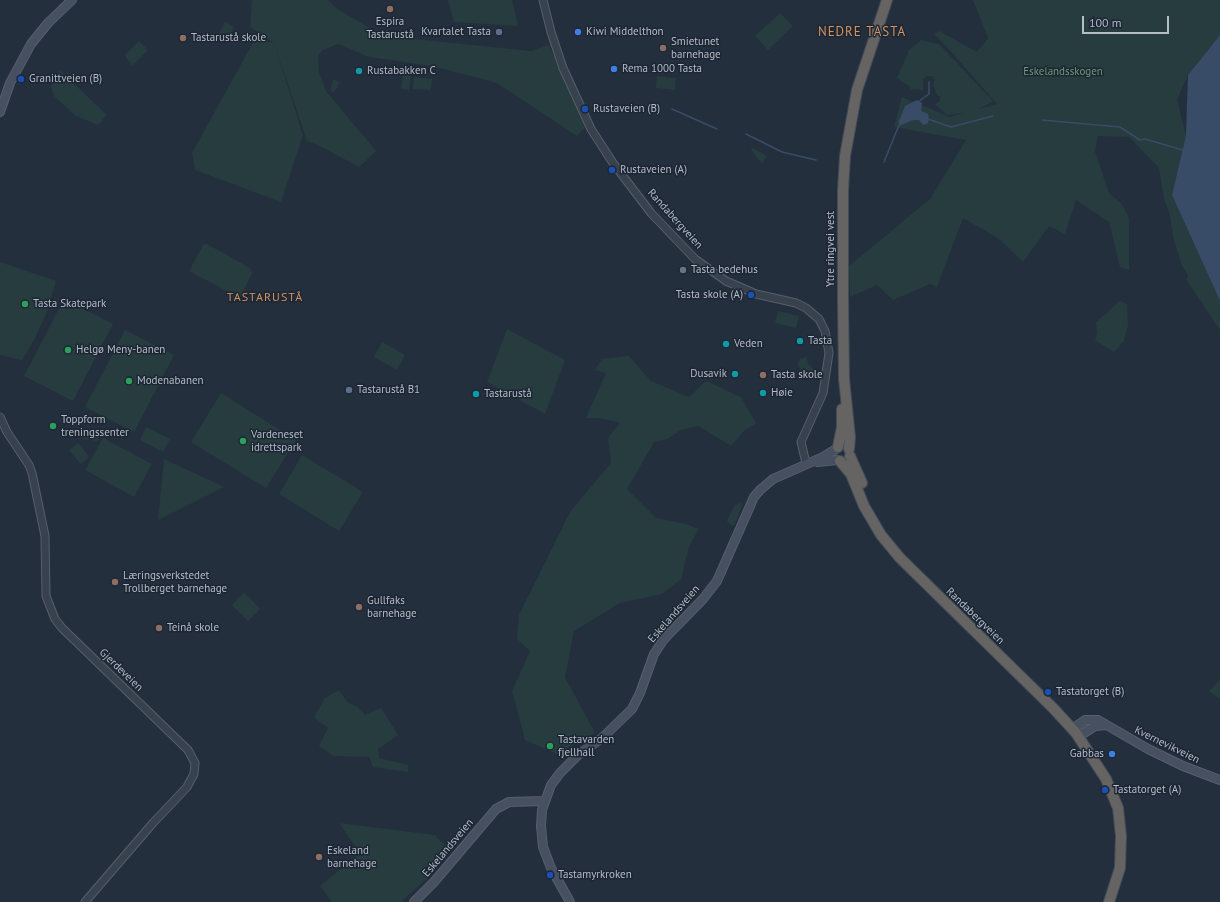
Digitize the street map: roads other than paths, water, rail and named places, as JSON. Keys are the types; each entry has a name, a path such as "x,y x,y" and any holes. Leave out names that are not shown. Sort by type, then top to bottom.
{"highway":[{"path":"855,101 859,83 887,0"},
{"path":"855,101 878,42 892,0"},
{"name":"Ytre ringvei vest","path":"850,452 850,437 844,379 843,190 845,156 855,101"},
{"name":"Ytre ringvei vest","path":"837,448 842,428 842,388 844,379"},
{"path":"845,446 850,452 845,461 839,460 835,456 837,448 845,446"},
{"name":"Randabergveien","path":"850,452 870,504 903,555 970,625 1024,677 1056,704 1077,731 1106,779 1118,808 1121,836 1120,868 1109,902"},
{"name":"Randabergveien","path":"839,460 851,474 864,506 881,535 900,558 1077,731"}],"main road":[{"path":"0,112 10,84 31,44 48,23 72,0"},
{"path":"806,463 823,457 837,448"},
{"path":"806,463 839,460"},
{"name":"Eskelandsveien","path":"414,902 434,882 496,809 509,802 543,805 551,785 560,773 632,709 654,654 664,640 703,599 717,581 754,497 773,479 806,463"},
{"name":"Kvernevikveien","path":"1077,731 1095,726 1106,725 1148,749 1183,766 1220,780"},
{"path":"543,805 541,826 543,847 551,868 570,902"}],"street":[{"name":"Randabergveien","path":"543,0 551,32 563,68 591,129 613,163 651,213 695,259 726,281 756,294 796,303 806,308 819,319 825,331 829,353 823,394 801,442 806,463"},
{"name":"Gjerdeveien","path":"0,417 7,432 29,465 32,473 45,536 46,596 55,618 62,628 188,750 195,763 194,774 187,787 153,823 85,902"}],"water":[{"path":"1220,35 1220,301 1172,195 1186,135 1188,75"},
{"path":"917,100 922,103 921,111 928,114 929,120 927,124 923,125 919,120 913,120 899,126 899,121 905,106"}],"waterway":[{"path":"918,102 929,94 929,82"},
{"path":"672,109 717,129"},
{"path":"928,119 951,127 993,116"},
{"path":"1042,120 1120,127 1140,140 1145,139 1183,150"},
{"path":"884,162 899,125"},
{"path":"746,134 782,152 816,160"}],"place":[{"name":"Espira Tastarustå","path":"390,9"},
{"name":"Kvartalet Tasta","path":"499,32"},
{"name":"Kiwi Middelthon","path":"578,32"},
{"name":"Tastarustå skole","path":"183,38"},
{"name":"Smietunet barnehage","path":"663,48"},
{"name":"Rema 1000 Tasta","path":"614,69"},
{"name":"Rustabakken C","path":"359,71"},
{"name":"Granittveien (B)","path":"21,79"},
{"name":"Rustaveien (B)","path":"585,109"},
{"name":"Rustaveien (A)","path":"612,170"},
{"name":"Tasta bedehus","path":"683,270"},
{"name":"Tasta skole (A)","path":"751,295"},
{"name":"Tasta Skatepark","path":"25,304"},
{"name":"Tasta","path":"800,341"},
{"name":"Veden","path":"726,344"},
{"name":"Helgø Meny-banen","path":"68,350"},
{"name":"Dusavik","path":"735,374"},
{"name":"Tasta skole","path":"763,375"},
{"name":"Modenabanen","path":"129,381"},
{"name":"Tastarustå B1","path":"349,390"},
{"name":"Høie","path":"763,393"},
{"name":"Tastarustå","path":"476,394"},
{"name":"Toppform treningssenter","path":"53,426"},
{"name":"Vardeneset idrettspark","path":"243,441"},
{"name":"Læringsverkstedet Trollberget barnehage","path":"115,582"},
{"name":"Gullfaks barnehage","path":"359,607"},
{"name":"Teinå skole","path":"159,628"},
{"name":"Tastatorget (B)","path":"1048,692"},
{"name":"Tastavarden fjellhall","path":"550,746"},
{"name":"Gabbas","path":"1112,754"},
{"name":"Tastatorget (A)","path":"1105,790"},
{"name":"Eskeland barnehage","path":"319,857"},
{"name":"Tastamyrkroken","path":"550,875"}],"district":[{"name":"NEDRE TASTA","path":"862,32"},
{"name":"TASTARUSTÅ","path":"265,298"}],"park label":[{"name":"Eskelandsskogen","path":"1063,72"}]}
